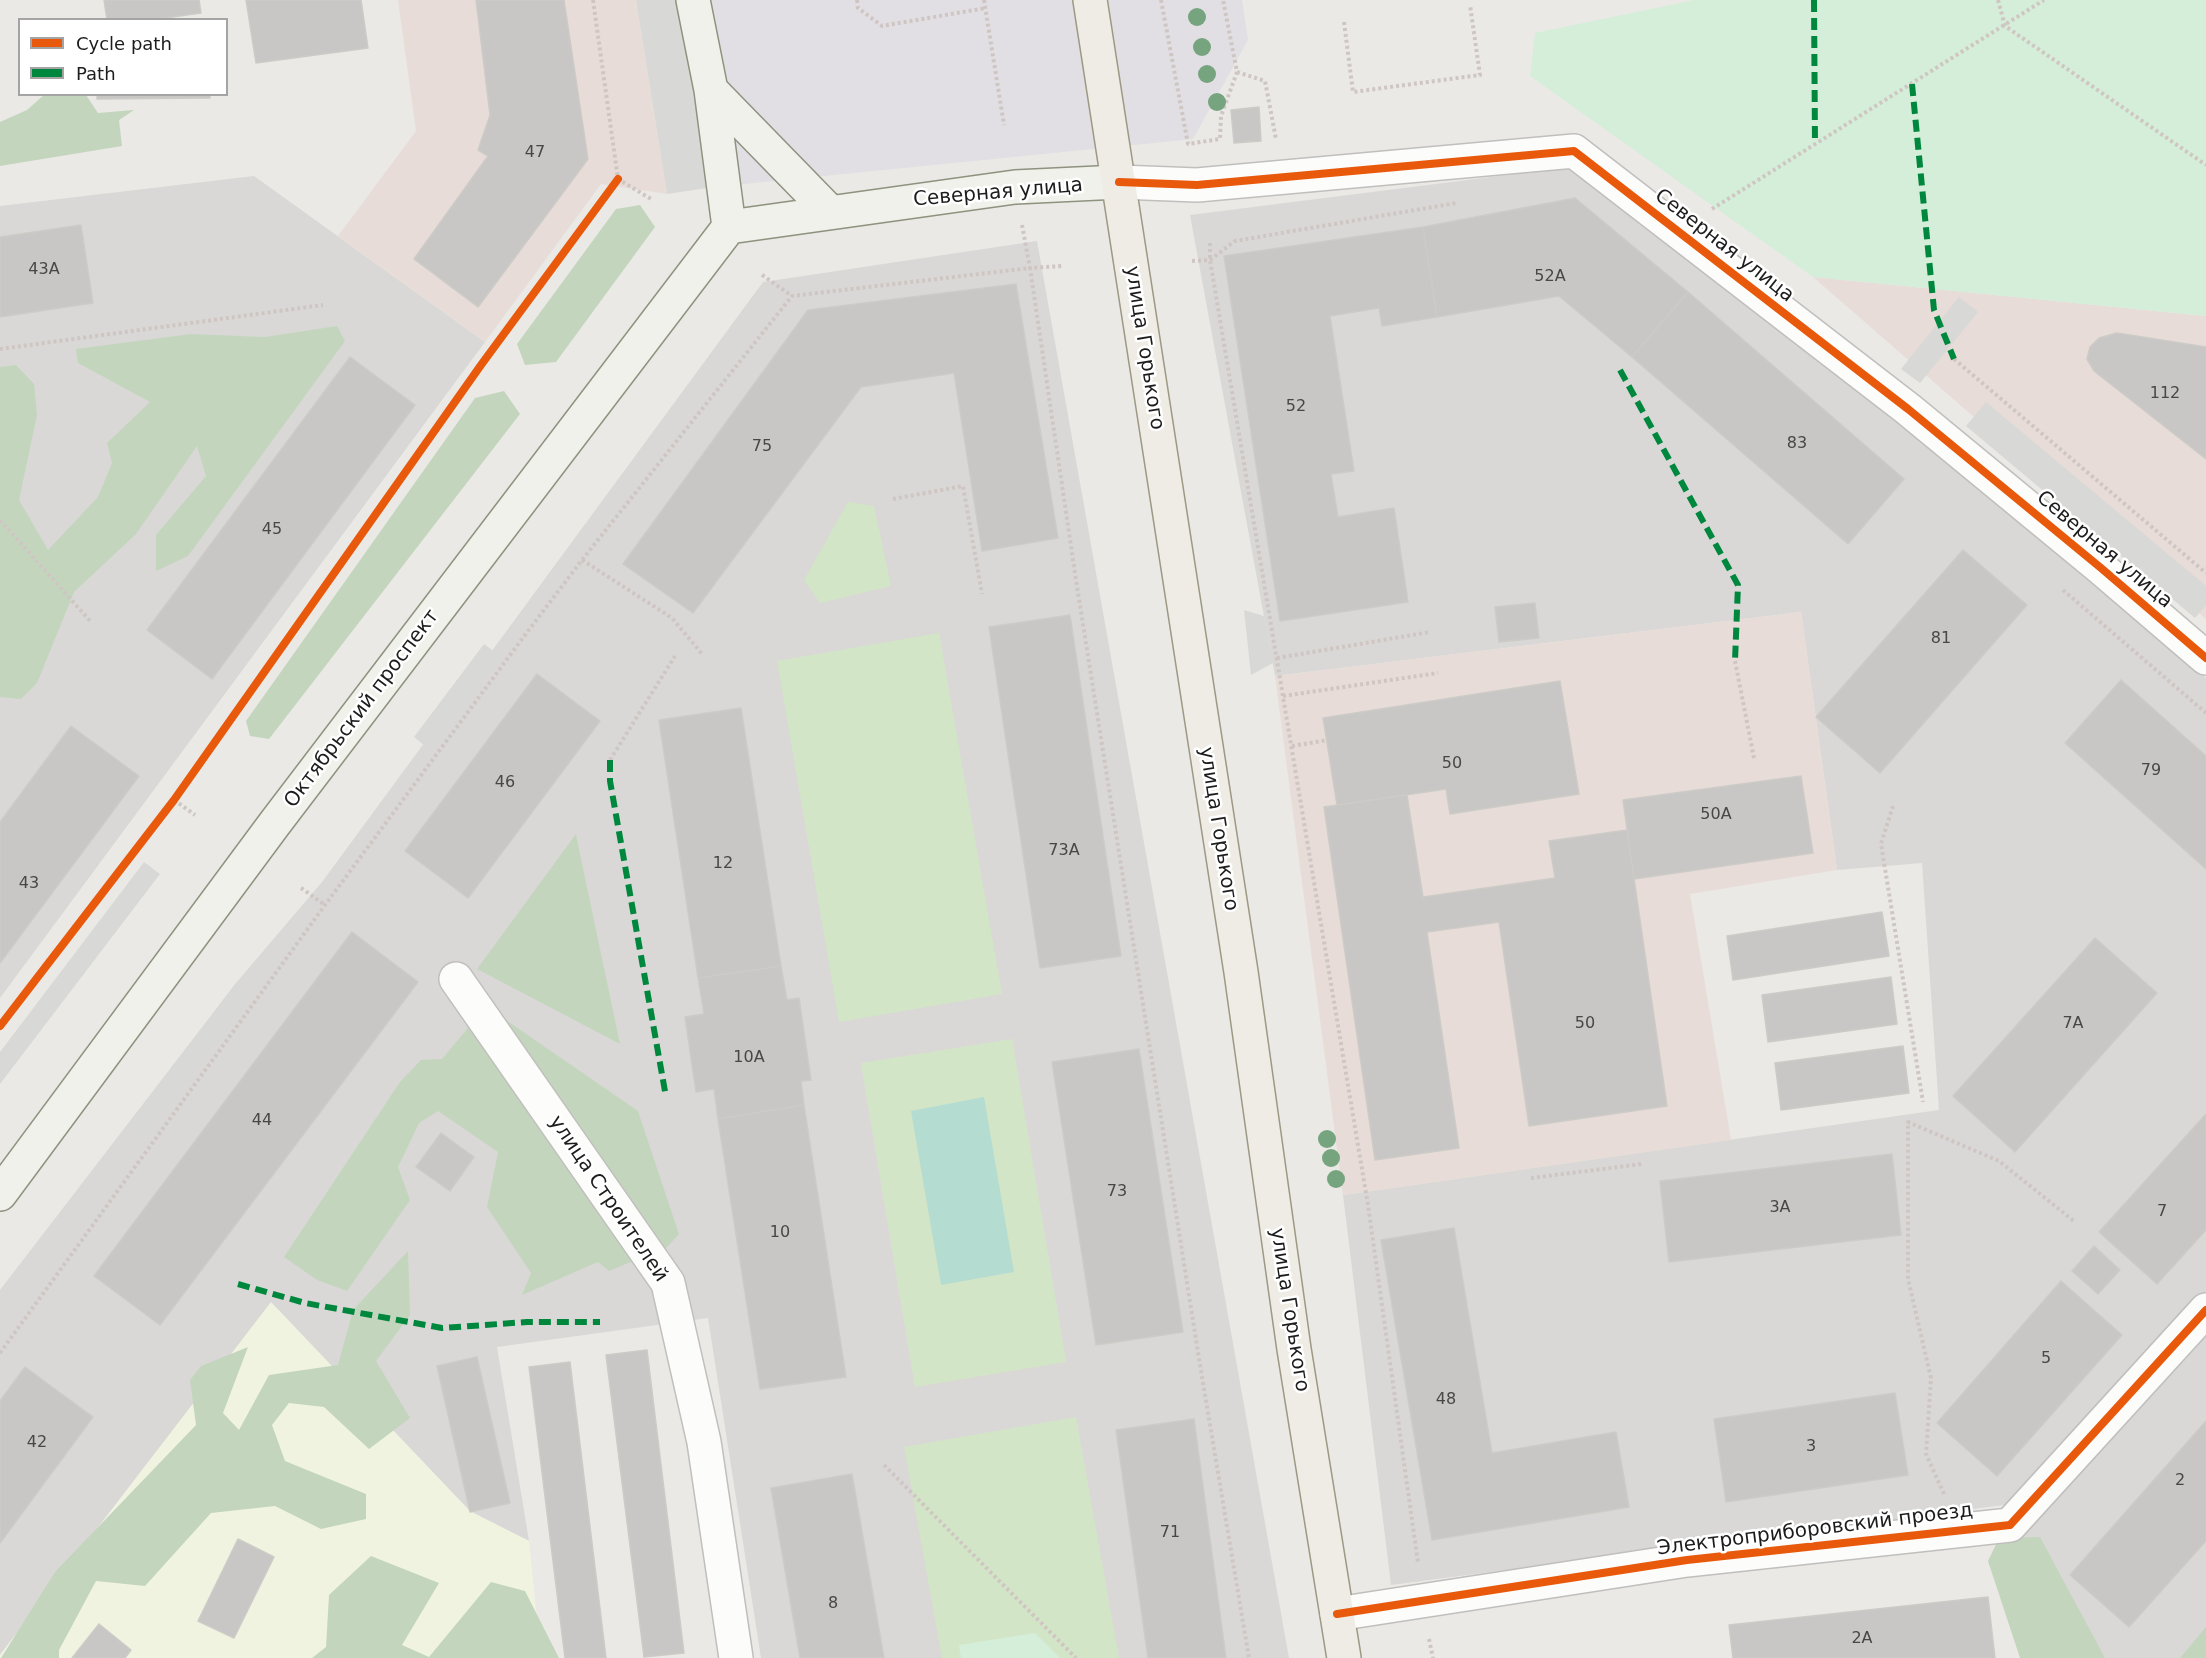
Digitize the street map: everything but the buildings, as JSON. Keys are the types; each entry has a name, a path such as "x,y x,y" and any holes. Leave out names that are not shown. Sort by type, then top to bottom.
{"main road":[{"path":"693,0 711,90 729,227"},
{"name":"улица Горького","path":"1090,0 1241,972 1294,1349 1344,1658"},
{"path":"711,90 830,212"},
{"name":"Северная улица","path":"729,227 1015,187 1119,183"},
{"name":"Октябрьский проспект","path":"0,1194 275,823 729,227"}],"street":[{"name":"Северная улица","path":"1119,183 1197,185 1574,152 1908,409 2206,657"},
{"name":"улица Строителей","path":"456,979 668,1283 704,1442 736,1658"},
{"name":"Электроприборовский проезд","path":"1337,1614 1687,1560 2010,1525 2206,1310"}],"path":[{"path":"593,0 618,179 651,199"},
{"path":"857,0 858,8 882,26 986,8"},
{"path":"984,0 1004,124"},
{"path":"1161,0 1188,144 1220,139"},
{"path":"1220,146 1221,116 1237,72 1223,0"},
{"path":"1998,0 2005,26 2206,165"},
{"path":"1678,230 2044,0"},
{"path":"1344,22 1353,92 1480,75 1470,5"},
{"path":"1237,72 1265,81 1278,149"},
{"path":"1192,261 1210,260 1234,242 1466,201"},
{"path":"1022,222 1200,1365 1249,1658"},
{"path":"1210,243 1210,260 1368,1205 1422,1600 1433,1658"},
{"path":"762,275 792,296 1062,266"},
{"path":"0,1353 325,905 582,560 792,296"},
{"path":"0,349 323,304"},
{"path":"1954,359 2206,573"},
{"path":"893,499 963,486 982,594"},
{"path":"0,520 91,622"},
{"path":"582,560 672,618 702,654"},
{"path":"2056,584 2206,713"},
{"path":"1277,658 1430,632"},
{"path":"610,760 675,656"},
{"path":"1735,661 1754,758"},
{"path":"1283,696 1438,673"},
{"path":"1292,746 1327,740"},
{"path":"174,800 195,815"},
{"path":"1893,806 1881,844 1923,1102"},
{"path":"301,888 325,905"},
{"path":"1960,1530 1926,1454 1931,1378 1908,1279 1908,1122 2000,1161 2075,1222"},
{"path":"1531,1178 1642,1164"},
{"path":"884,1465 1076,1658"}],"shaded area":[{"path":"398,0 636,0 667,194 601,184 485,342 338,236 416,131"},
{"path":"636,0 683,0 714,187 667,194"},
{"path":"683,0 1242,0 1248,40 1193,139 714,187"},
{"path":"1694,0 2206,0 2206,316 1813,277 1530,76 1535,33"},
{"path":"43,96 87,96 98,113 134,110 119,120 122,146 0,166 0,122 27,110"},
{"path":"1578,166 2106,591 2206,678 2206,1658 2084,1658 2004,1505 1391,1585 1343,1195 1939,1110 1922,863 1837,870 1801,612 1275,676 1190,215"},
{"path":"254,176 485,342 0,998 0,206"},
{"path":"640,205 655,227 556,362 525,365 517,344 616,209"},
{"path":"1037,241 1289,1658 761,1658 708,1318 497,1347 529,1541 470,1512 271,1303 0,1655 0,1290 236,983 322,882 763,282"},
{"path":"1813,277 2206,316 2206,619"},
{"path":"1959,297 1978,312 1920,383 1901,369"},
{"path":"337,326 345,341 188,556 156,571 156,535 206,476 197,446 136,534 74,592 37,683 21,699 0,697 0,367 16,365 34,384 37,415 19,500 48,550 98,497 112,463 107,443 150,402 78,363 76,349 191,334 265,337"},
{"path":"504,391 520,414 269,739 250,736 246,721 475,398"},
{"path":"1986,402 2206,586 2206,605 2195,618 1966,426"},
{"path":"1244,610 1264,616 1273,663 1251,675"},
{"path":"1801,612 1837,870 1690,894 1731,1140 1343,1195 1275,676"},
{"path":"484,644 501,657 430,750 414,737"},
{"path":"576,835 620,1044 477,969"},
{"path":"144,862 160,874 0,1084 0,1052"},
{"path":"236,983 251,995 144,1137 128,1125"},
{"path":"500,1016 638,1111 679,1234 667,1247 609,1271 598,1262 522,1295 531,1273 487,1207 498,1152 438,1111 419,1123 398,1167 410,1200 347,1291 317,1280 284,1257 400,1082 421,1060 442,1059 477,1017"},
{"path":"984,1097 1014,1272 941,1285 911,1111"},
{"path":"408,1251 410,1315 376,1361 410,1418 369,1449 324,1407 289,1403 272,1425 285,1461 366,1494 366,1519 321,1529 275,1506 211,1513 145,1586 96,1581 59,1650 59,1658 1,1658 55,1572 196,1425 190,1380 201,1366 248,1347 223,1413 239,1430 269,1375 338,1365 353,1310"},
{"path":"271,1302 470,1511 529,1541 541,1658 0,1658 0,1655"},
{"path":"2040,1537 2105,1658 2020,1658 1988,1561 1999,1538"},
{"path":"371,1556 439,1583 402,1645 429,1657 491,1582 525,1591 559,1658 312,1658 326,1647 329,1595"},
{"path":"2206,1627 2206,1658 2180,1658"},
{"path":"1035,1633 1060,1658 961,1658 959,1645"}],"green space":[{"path":"848,502 874,506 891,586 820,603 804,580"},
{"path":"939,633 1002,994 839,1022 777,661"},
{"path":"1012,1039 1066,1362 915,1387 861,1063"},
{"path":"1076,1417 1119,1658 942,1658 904,1447"}],"marked path":[{"path":"1814,0 1815,144"},
{"path":"1912,84 1934,310 1954,359"},
{"path":"1620,370 1738,585 1735,661"},
{"path":"610,760 610,781 666,1097"},
{"path":"238,1284 305,1303 442,1328 527,1322 600,1322"}],"cycle path":[{"path":"1119,182 1197,185 1574,151 1908,409 2206,658"},
{"path":"0,1026 174,800 481,365 618,179"},
{"path":"1337,1614 1687,1560 2010,1525 2206,1310"}]}
